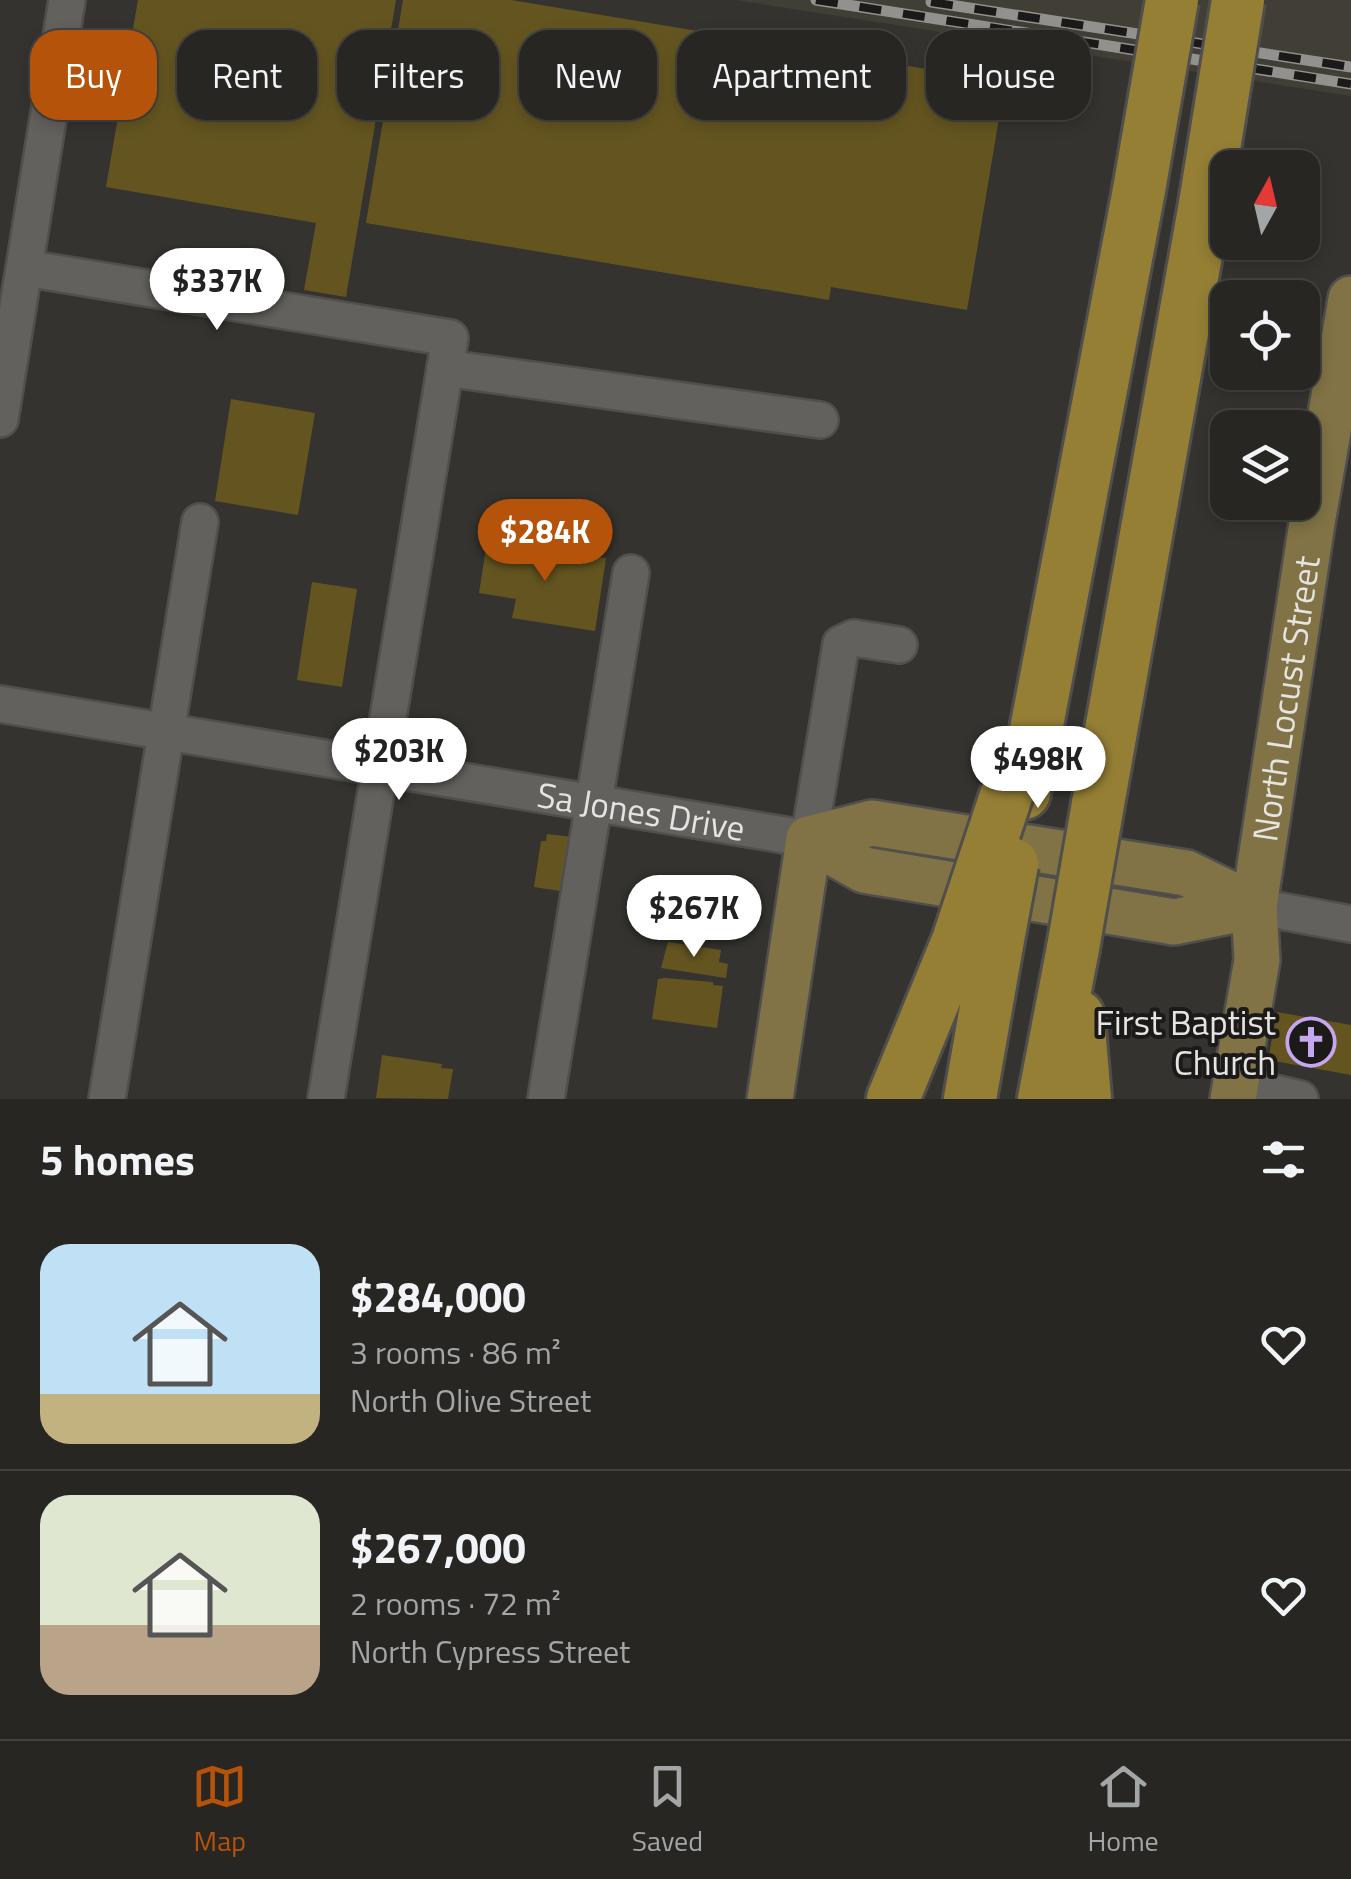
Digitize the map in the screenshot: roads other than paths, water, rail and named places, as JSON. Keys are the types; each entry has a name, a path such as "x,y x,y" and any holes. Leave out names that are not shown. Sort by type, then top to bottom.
{"highway":[{"path":"970,1099 978,943 1042,705 1172,0"},
{"path":"1044,1099 1238,0"},
{"path":"893,1099 978,943"},
{"path":"1073,948 1085,1099"}],"main road":[{"name":"North Locust Street","path":"1234,1092 1257,960 1254,906 1312,524 1351,299"},
{"name":"Sa Jones Drive","path":"809,838 864,870 1174,922 1254,906"},
{"path":"770,1099 809,838"}],"street":[{"path":"0,420 67,0"},
{"path":"25,268 450,338 326,1099"},
{"path":"446,361 820,420"},
{"path":"107,1099 200,522"},
{"path":"546,1099 631,573"},
{"path":"809,838 841,644 854,638 898,645"},
{"name":"Sa Jones Drive","path":"0,704 809,838"},
{"name":"Sa Jones Drive","path":"1254,906 1351,924"},
{"path":"1234,1092 1300,1099"}],"railway":[{"path":"816,0 1351,84"},
{"path":"931,2 1351,67"}],"place":[{"name":"First Baptist Church","path":"1311,1042"}]}
